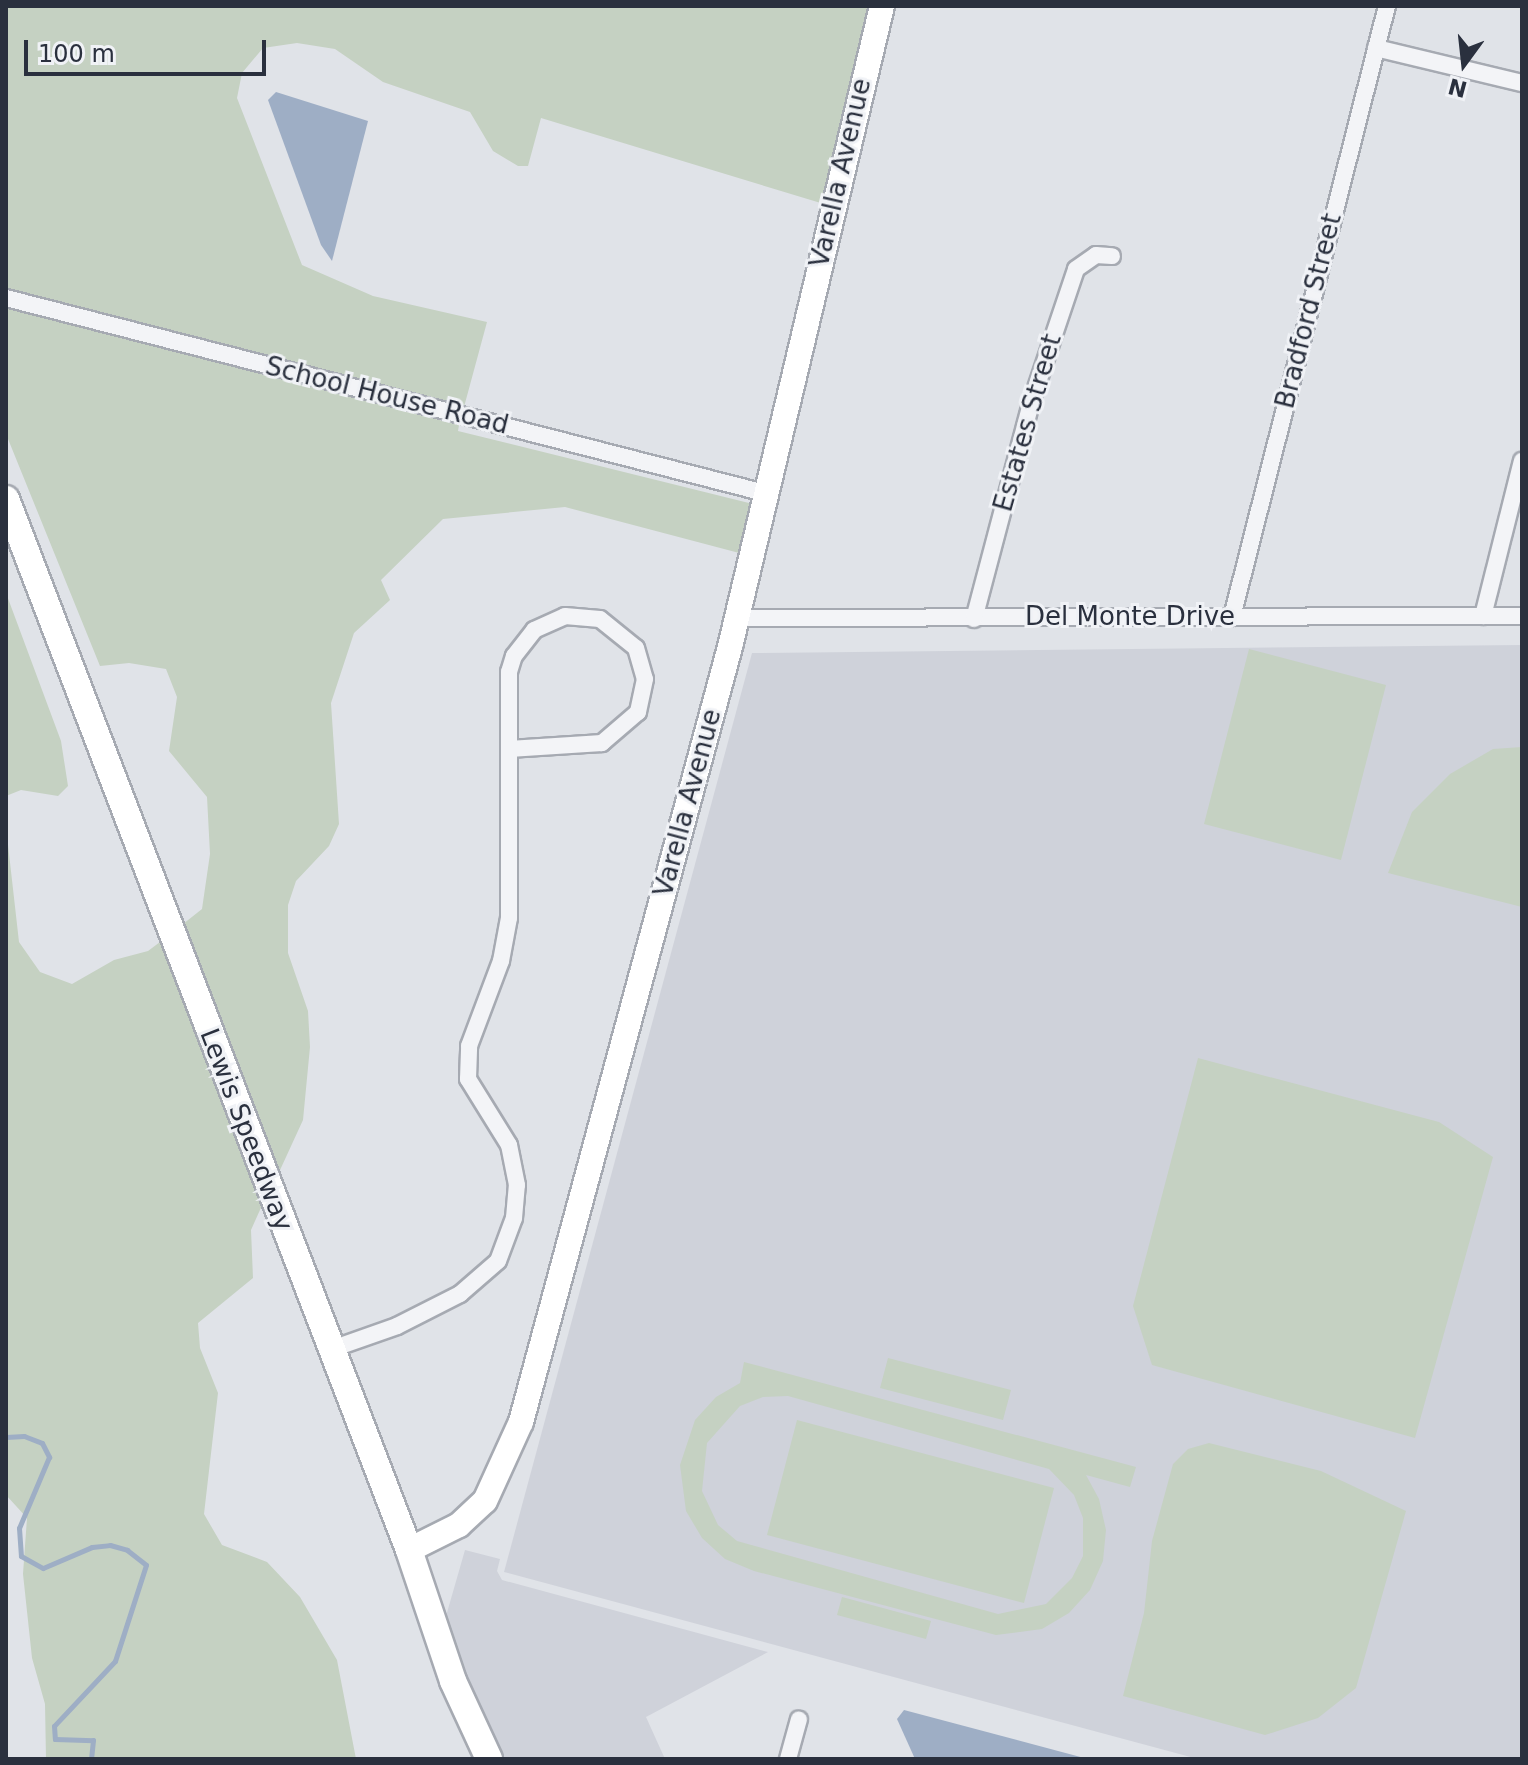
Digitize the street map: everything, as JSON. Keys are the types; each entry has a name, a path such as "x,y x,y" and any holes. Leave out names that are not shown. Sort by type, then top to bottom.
{"main road":[{"name":"Lewis Speedway","path":"6,499 329,1350 409,1550 453,1681 489,1759"}],"street":[{"name":"Varella Avenue","path":"409,1550 473,1514 512,1452 738,618 882,6"},
{"name":"Bradford Street","path":"1232,617 1387,6"},
{"path":"1376,48 1522,83"},
{"name":"Estates Street","path":"974,619 1032,400 1076,269 1096,255 1112,256"},
{"name":"School House Road","path":"6,298 769,494"},
{"path":"1483,616 1522,461"},
{"path":"329,1350 397,1326 460,1294 498,1261 514,1218 517,1185 509,1145 468,1079 469,1046 501,961 509,918 509,749 509,672 514,656 534,630 565,616 583,616 626,635 645,679 643,697 628,725 602,743 509,749"},
{"name":"Del Monte Drive","path":"738,618 1522,616"},
{"path":"788,1759 799,1719"}],"shaded area":[{"path":"1522,645 1522,1759 1198,1759 504,1572 752,653"},
{"path":"465,1550 500,1559 497,1571 502,1580 768,1652 646,1717 665,1759 505,1759 458,1669 444,1623"}],"green space":[{"path":"6,6 874,6 824,204 541,118 528,166 518,166 493,151 470,112 383,82 335,49 297,43 263,48 242,73 237,98 302,265 373,296 487,322 464,407 6,289"},
{"path":"6,308 459,425 458,431 757,505 743,554 565,507 443,519 381,580 390,600 354,633 331,703 339,824 329,846 296,881 288,905 288,953 308,1011 310,1047 303,1120 275,1181 178,928 202,909 210,854 207,797 169,751 177,697 166,669 129,663 100,666 6,434"},
{"path":"6,593 61,741 68,786 58,796 21,790 6,796"},
{"path":"1249,649 1386,685 1341,860 1204,824"},
{"path":"1522,747 1522,907 1388,873 1412,812 1450,774 1493,749"},
{"path":"6,827 19,942 40,972 72,984 114,960 148,951 164,939 264,1201 251,1230 253,1278 198,1323 200,1348 218,1393 204,1514 222,1545 267,1562 300,1597 337,1660 356,1759 46,1759 45,1704 32,1658 23,1574 27,1518 6,1495"},
{"path":"1198,1058 1439,1122 1493,1157 1415,1438 1152,1365 1133,1306"},
{"path":"888,1358 1011,1390 1003,1420 880,1388"},
{"path":"744,1362 1136,1467 1130,1487 1086,1475 1099,1499 1106,1530 1103,1561 1090,1590 1069,1613 1042,1629 996,1635 754,1571 725,1559 702,1538 686,1511 680,1465 695,1420 716,1397 740,1383","holes":["788,1396 1049,1469 1074,1495 1083,1518 1083,1556 1072,1578 1046,1604 998,1614 737,1541 718,1525 702,1491 707,1443 740,1406 763,1397"]},
{"path":"797,1420 1054,1488 1024,1603 767,1535"},
{"path":"1209,1443 1321,1471 1406,1511 1356,1688 1318,1718 1265,1735 1123,1696 1144,1613 1152,1541 1173,1464 1188,1449"},
{"path":"842,1597 931,1621 926,1639 837,1615"}],"water":[{"path":"276,92 368,121 332,261 321,245 268,100"},
{"path":"904,1710 1088,1759 915,1759 897,1719"}],"waterway":[{"path":"6,1437 24,1436 42,1443 49,1457 19,1528 21,1556 43,1568 92,1547 110,1545 127,1550 146,1565 115,1661 54,1726 55,1739 93,1740 91,1759"}]}
